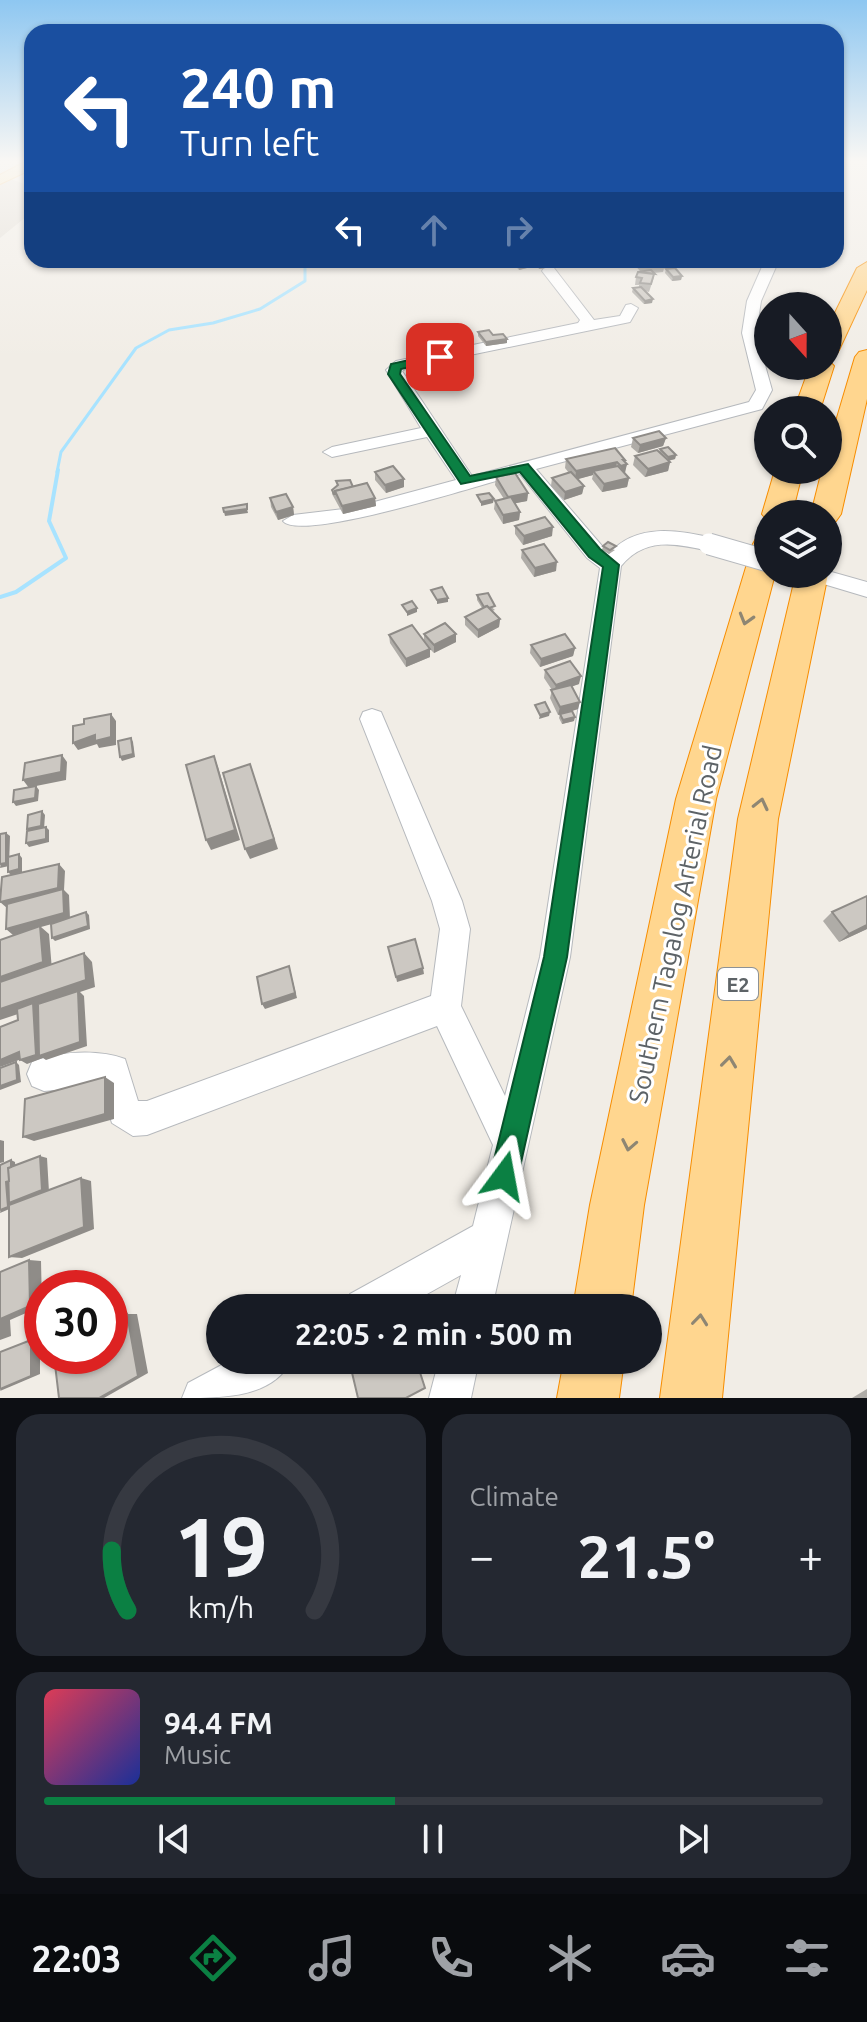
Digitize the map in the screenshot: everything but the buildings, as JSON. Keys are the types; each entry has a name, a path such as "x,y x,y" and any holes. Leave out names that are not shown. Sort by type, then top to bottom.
{"highway":[{"path":"842,321 867,268"},
{"path":"829,500 865,361"},
{"name":"Southern Tagalog Arterial Road","path":"604,1294 617,1205 696,799 756,588"},
{"name":"E2","path":"691,1398 758,819 832,588"},
{"path":"588,1398 592,1374"}],"street":[{"path":"293,521 352,514 756,405 764,390 749,333 754,301 771,268"},
{"path":"549,271 581,309 587,320 584,326"},
{"path":"466,481 394,374 395,367 625,319 631,308"},
{"path":"332,452 431,431"},
{"path":"524,467 594,553 611,565"},
{"path":"475,1294 555,957 611,565 621,551 648,538 666,536 754,557"},
{"path":"372,719 447,901 455,929 445,1007 511,1145"},
{"path":"44,1074 113,1071 124,1111 133,1119 147,1118 445,1007"},
{"path":"389,1294 489,1238"},
{"path":"203,1398 246,1374"},
{"path":"450,1398 456,1374"}],"shaded area":[{"path":"0,227 13,227 0,238"}],"waterway":[{"path":"57,472 61,452 136,348 169,330 213,323 260,309 305,281 305,268"},
{"path":"0,597 16,592 66,558 49,521 58,470"}],"route":[{"path":"440,357 402,364 395,367 394,374 466,481 524,467 594,553 611,565 555,957 504,1176"}]}
